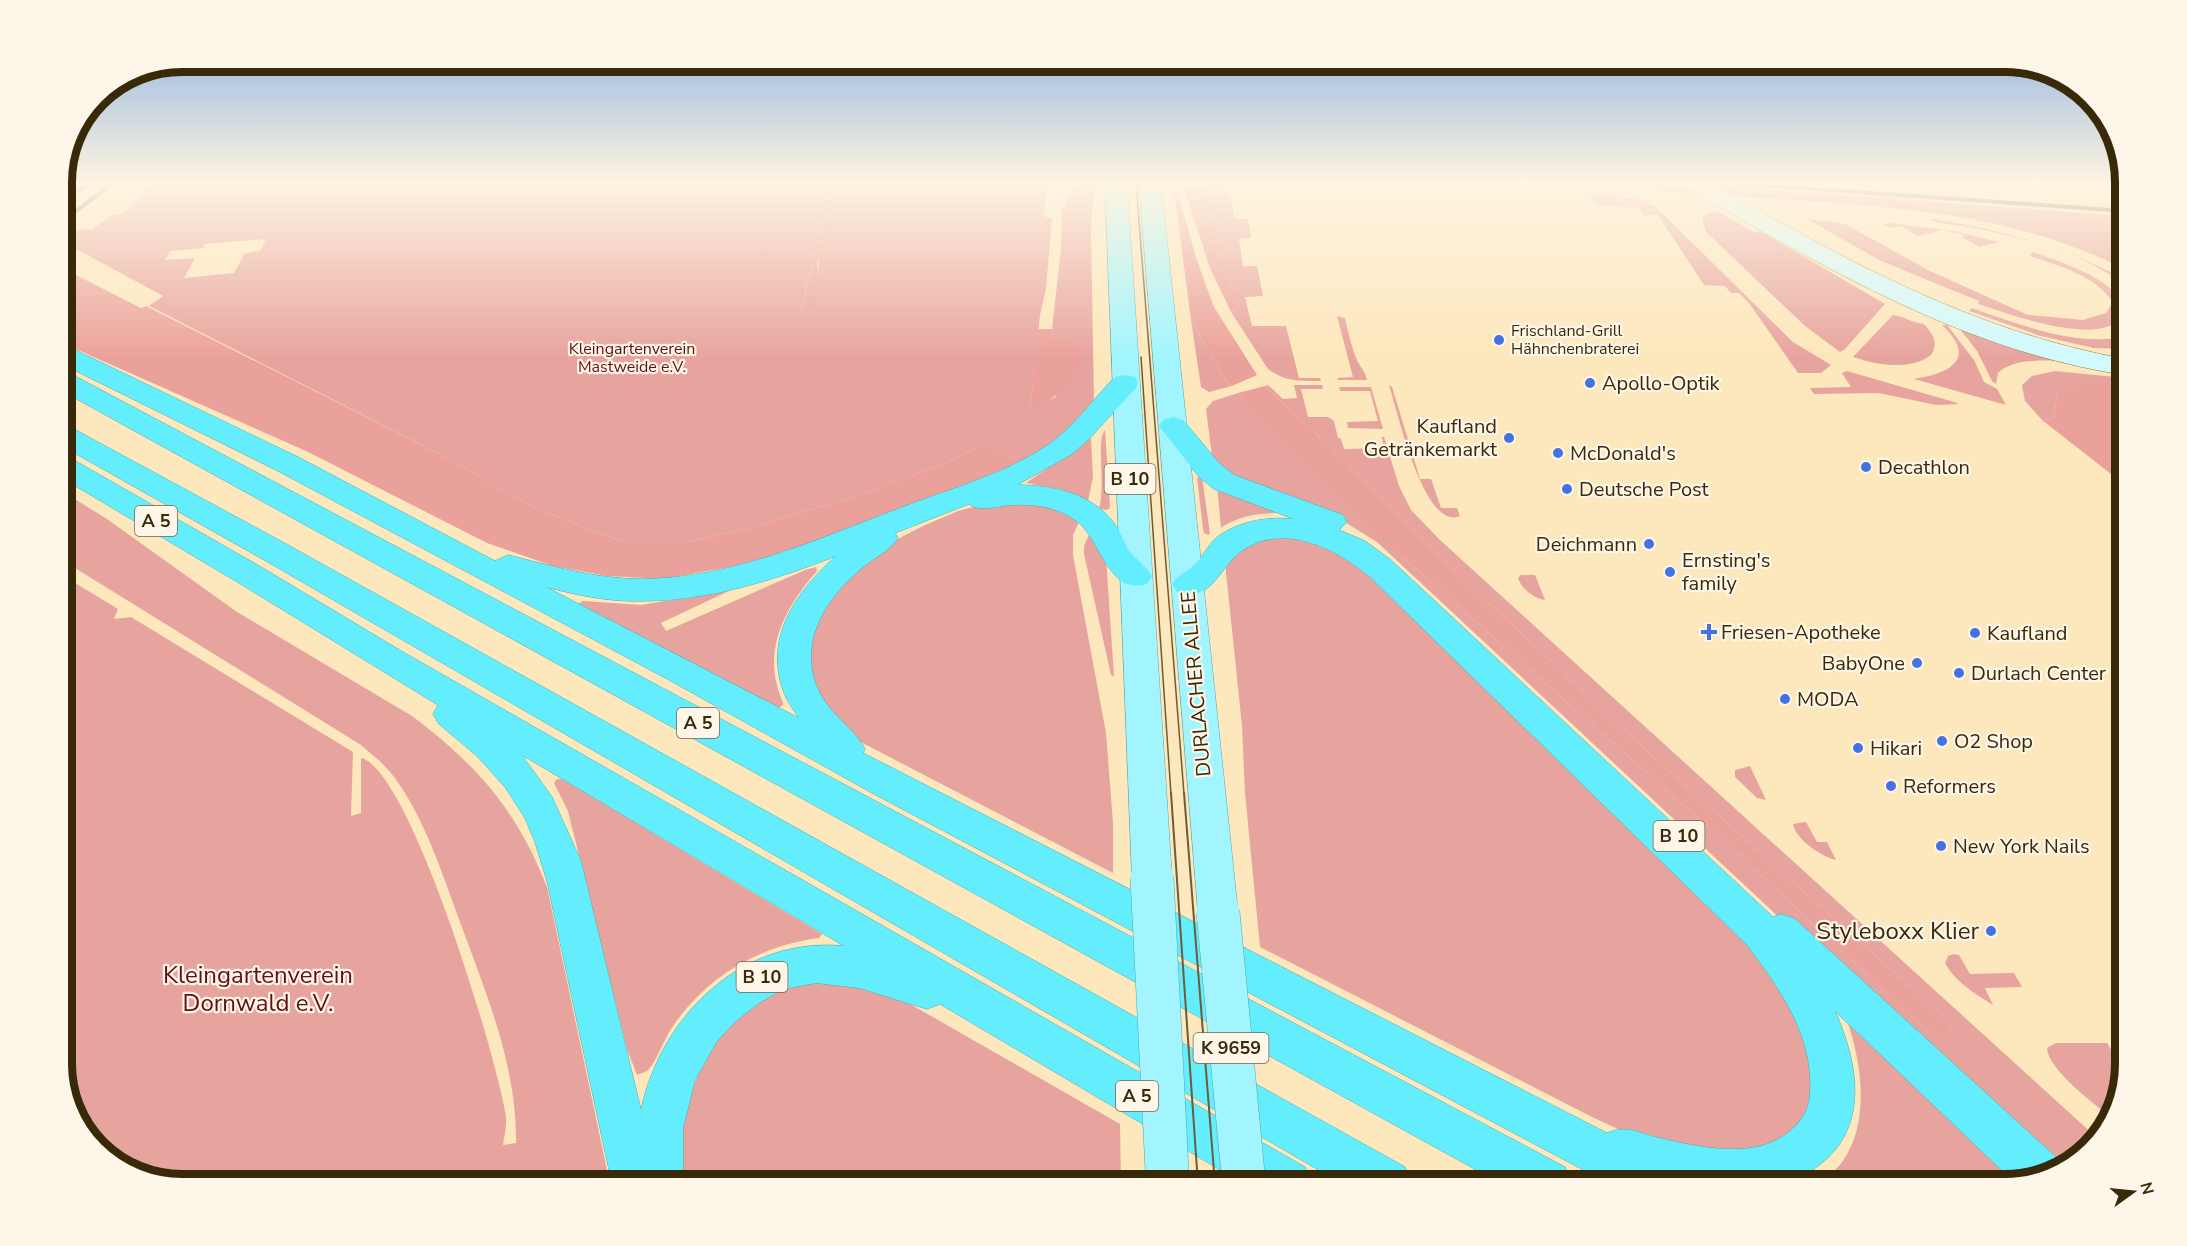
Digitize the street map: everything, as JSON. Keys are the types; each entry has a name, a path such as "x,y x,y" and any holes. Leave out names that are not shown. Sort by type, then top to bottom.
{"highway":[{"path":"72,359 288,464 683,672 887,783 1636,1174"},
{"path":"448,550 560,580 614,588 642,590 673,587 740,575 818,550 1034,465 1074,438 1125,383"},
{"name":"A 5","path":"72,385 1528,1174"},
{"name":"B 10","path":"1173,426 1209,470 1224,482 1344,527 1361,537 1380,553 2034,1170"},
{"name":"A 5","path":"72,440 278,553 1369,1174"},
{"name":"A 5","path":"72,472 250,575 391,661 1269,1174"},
{"path":"887,783 816,720 795,677 793,648 801,619 817,593 833,574 861,552 902,529 974,501 1020,494 1054,499 1087,514 1103,528 1115,554 1136,576"},
{"path":"1188,584 1204,574 1227,545 1240,537 1264,530 1294,529 1317,534 1357,551 1380,568 1761,932 1790,969 1812,1007 1825,1039 1833,1072 1835,1097 1828,1122 1815,1141 1794,1158 1762,1168 1693,1169 1560,1135"},
{"path":"391,661 489,745 512,769 531,793 555,840 567,881 633,1174"},
{"name":"B 10","path":"660,1174 659,1131 664,1105 683,1056 709,1018 733,997 762,977 787,968 816,964 872,970 986,1007"}],"main road":[{"name":"B 10","path":"1119,241 1167,1174"},
{"name":"DURLACHER ALLEE","path":"1155,241 1243,1174"},
{"path":"1799,241 1868,279 1973,326 2020,343 2115,365"},
{"path":"1822,241 1890,280 1953,308 2037,337 2115,356"}],"green space":[{"name":"Kleingartenverein Mastweide e.V.","path":"72,241 240,241 205,244 203,248 171,251 165,260 195,258 184,278 234,273 245,253 260,251 265,241 819,241 801,310 819,281 819,256 823,241 1050,241 1030,409 1056,397 1064,339 1053,336 1052,329 1061,241 1091,241 1094,402 1056,442 1018,464 977,447 945,464 849,498 753,527 684,543 627,543 527,504 438,453 149,306 163,296 72,247"},
{"path":"1220,241 1239,241 1243,266 1257,266 1263,296 1245,297 1252,326 1286,326 1299,378 1320,378 1321,381 1287,379 1268,369 1231,312 1237,310 1239,306"},
{"path":"1675,241 1691,241 1793,342 1831,365 1821,373 1798,373 1749,303 1739,293 1731,293 1725,286 1704,285"},
{"path":"1716,241 1777,241 1885,304 1840,352 1805,326"},
{"path":"1846,241 1876,241 1930,271 2028,315 2083,320 2106,313 2113,302 2097,285 2076,273 2030,256 2033,252 2088,274 2114,292 2115,322 2097,329 2077,329 2033,321 1978,304 1979,301 1881,261"},
{"path":"1969,241 1999,242 1980,247"},
{"path":"2055,241 2115,241 2115,265"},
{"path":"2066,253 2115,274 2115,278"},
{"path":"1972,308 2028,327 2066,336 2086,339 2115,338 2115,349 2094,348 2041,336 1969,311"},
{"path":"1893,315 1924,324 1935,343 1931,355 1923,360 1903,365 1883,364 1853,357"},
{"path":"1337,316 1345,318 1354,353 1367,380 1338,380 1337,378 1353,377"},
{"path":"1191,320 1224,378 1232,386 1209,392 1201,387"},
{"path":"1956,324 2061,361 2028,361 2011,365 1998,373 1996,384 1992,381 1977,351"},
{"path":"1942,325 1947,325 1974,360 1984,382 1997,389 2006,405 1914,379 1941,372 1956,362 1959,356 1957,344"},
{"path":"1847,371 1959,404 1936,405 1879,393 1814,394 1810,388 1851,387 1842,373"},
{"path":"2055,371 2115,377 2115,382 2057,395 2054,419 2042,420 2025,401 2022,385 2032,376"},
{"path":"1268,385 1283,399 1297,398 1294,385 1322,385 1323,389 1301,389 1308,417 1328,417 1334,421 1338,438 1341,439 1344,449 1384,448 1382,437 1384,437 1399,486 1411,510 1440,540 2091,1132 2083,1142 2046,1166 1377,542 1340,519 1255,488 1213,464 1206,409 1213,401 1238,393 1397,552 1741,856 1918,1023 1940,1038 1955,1033 1942,1015 1650,754 1457,573 1352,468 1265,386"},
{"path":"1389,385 1392,387 1420,479 1431,479 1441,508 1457,508 1460,516 1447,516 1435,506 1424,488 1414,466 1405,441"},
{"path":"1339,387 1371,387 1383,429 1348,428 1347,422 1378,421 1370,391 1340,391"},
{"path":"1105,430 1110,506 1109,509 1104,510 1099,508 1102,489 1101,443"},
{"path":"1091,438 1093,477 1088,501 1060,489 1026,483"},
{"path":"1202,476 1210,534 1208,535 1204,533 1203,528 1197,478"},
{"path":"1217,486 1281,513 1258,514 1242,518 1221,528"},
{"name":"Kleingartenverein Dornwald e.V.","path":"72,497 107,519 237,612 412,716 457,753 493,791 522,834 547,887 608,1174 168,1173 140,1166 115,1151 104,1142 83,1113 72,1071 72,581 118,609 114,619 131,617 353,752 351,816 361,813 361,758 381,775 404,811 427,862 449,921 470,982 500,1086 506,1117 503,1145 516,1143 515,1114 506,1058 489,1003 434,851 418,816 395,778 361,745 72,566"},
{"path":"985,504 1047,505 1080,520 1073,535 1073,555 1106,733 1113,823 1113,873 849,736 808,679 815,612 884,546 958,511"},
{"path":"1091,530 1106,557 1114,677 1111,675 1084,554 1084,546"},
{"path":"1264,538 1303,538 1357,559 1766,952 1817,1070 1806,1121 1777,1143 1727,1154 1635,1137 1260,947 1245,793 1242,726 1225,563 1228,557"},
{"path":"816,567 817,571 795,600 779,632 774,666 783,705 778,708 578,604 583,601 641,605 731,590 661,623 666,631"},
{"path":"1521,575 1535,575 1545,600 1537,598 1525,589 1518,578"},
{"path":"1750,766 1766,800 1757,798 1735,777 1735,770"},
{"path":"557,779 562,779 822,934 819,938 775,948 754,957 717,979 685,1010 671,1029 649,1069 637,1075 627,1049 568,811 554,783"},
{"path":"1806,822 1817,842 1827,842 1836,860 1817,851 1799,836 1793,824"},
{"path":"1959,955 1970,974 2014,973 2022,987 1985,988 1993,1005 1966,987 1949,970 1945,963 1948,956"},
{"path":"817,983 838,983 896,996 1120,1124 1121,1174 679,1174 685,1116 695,1083 708,1054 727,1027 751,1006 781,991"},
{"path":"1852,1017 2016,1173 1830,1174 1849,1151 1857,1131 1860,1109 1858,1063 1847,1020"},
{"path":"2056,1043 2107,1043 2115,1056 2115,1064 2111,1092 2104,1112 2063,1076 2049,1057 2047,1048"}],"shaded area":[{"path":"819,241 824,241 817,265 820,281 811,307 801,311"},
{"path":"1181,241 1191,241 1214,307 1257,375 1232,386 1224,378 1191,320"},
{"path":"1201,241 1220,241 1239,306 1237,310 1231,312 1210,268"},
{"path":"72,273 141,308 146,306 438,453 527,504 627,543 684,543 753,527 849,498 945,464 977,447 991,449 1018,464 991,478 747,564 662,579 607,576 553,566 487,543 306,451 72,347"},
{"path":"1038,329 1052,329 1053,336 1075,343 1081,351 1081,361 1077,372 1060,392 1049,401 1030,409"},
{"path":"2096,382 2115,383 2115,477 2042,420 2054,419 2057,395 2067,387"},
{"path":"1265,386 1352,468 1457,573 1650,754 1942,1015 1955,1033 1947,1040 1940,1038 1918,1023 1741,856 1313,475 1238,393"}],"tram line":[{"path":"1141,241 1184,794"},
{"path":"1141,357 1171,794"},
{"path":"1171,793 1197,1174"},
{"path":"1184,793 1214,1174"}],"place":[{"name":"Frischland-Grill Hähnchenbraterei","path":"1499,340"},
{"name":"Apollo-Optik","path":"1590,383"},
{"name":"Kaufland Getränkemarkt","path":"1509,438"},
{"name":"McDonald's","path":"1558,453"},
{"name":"Decathlon","path":"1866,467"},
{"name":"Deutsche Post","path":"1567,489"},
{"name":"Deichmann","path":"1649,544"},
{"name":"Ernsting's family","path":"1670,572"},
{"name":"Friesen-Apotheke","path":"1709,632"},
{"name":"Kaufland","path":"1975,633"},
{"name":"BabyOne","path":"1917,663"},
{"name":"Durlach Center","path":"1959,673"},
{"name":"MODA","path":"1785,699"},
{"name":"O2 Shop","path":"1942,741"},
{"name":"Hikari","path":"1858,748"},
{"name":"Reformers","path":"1891,786"},
{"name":"New York Nails","path":"1941,846"},
{"name":"Styleboxx Klier","path":"1991,931"}]}
